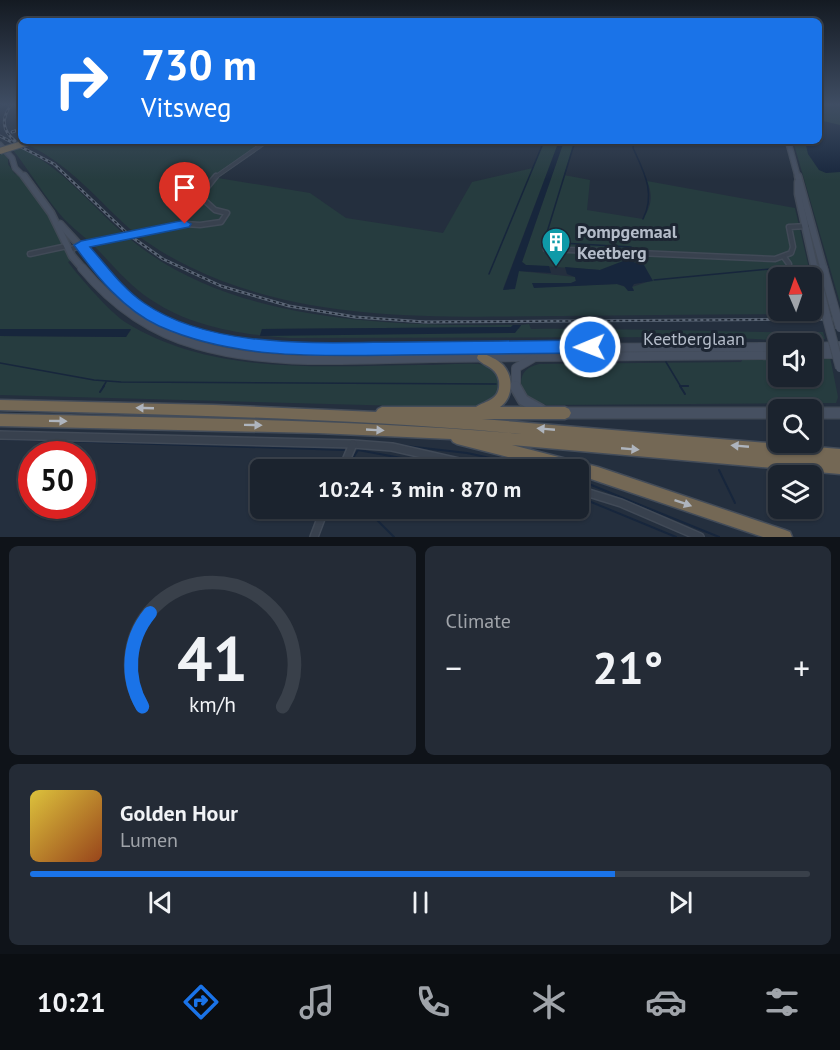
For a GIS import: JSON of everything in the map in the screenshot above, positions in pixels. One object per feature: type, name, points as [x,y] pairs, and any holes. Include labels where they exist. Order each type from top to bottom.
[{"type":"highway","points":[[0,148],[18,143]]},
{"type":"highway","points":[[0,148],[19,144]]},
{"type":"highway","points":[[469,413],[490,408],[501,400],[504,394],[506,383],[501,369],[493,362],[482,358]]},
{"type":"highway","points":[[0,405],[344,416],[544,429],[840,455]]},
{"type":"highway","points":[[344,416],[390,412],[565,413]]},
{"type":"highway","points":[[0,420],[317,427],[446,433],[840,467]]},
{"type":"highway","points":[[446,433],[468,442],[546,459],[587,471],[785,537]]},
{"type":"main road","points":[[789,144],[840,328]]},
{"type":"main road","name":"Keetberglaan","points":[[0,148],[13,160],[12,165],[16,171],[23,174],[55,220],[68,248],[96,285],[133,319],[168,337],[221,352],[293,359],[768,355]]},
{"type":"main road","points":[[798,176],[798,194],[804,225],[840,369]]},
{"type":"main road","name":"Keetberglaan","points":[[55,220],[81,245],[116,287],[138,307],[165,322],[191,332],[261,346],[345,349],[768,346]]},
{"type":"main road","points":[[822,347],[840,346]]},
{"type":"main road","points":[[822,354],[840,354]]},
{"type":"main road","points":[[535,357],[516,368],[513,378],[518,395],[536,408],[565,413],[668,415],[698,412],[768,413]]},
{"type":"main road","points":[[822,413],[840,412]]},
{"type":"street","points":[[30,254],[185,224],[200,225],[221,222],[227,213],[208,206],[203,200],[205,187],[216,176],[263,144]]},
{"type":"street","points":[[546,249],[761,259],[784,257],[791,253],[793,248],[789,227],[804,225],[813,227]]},
{"type":"street","points":[[784,257],[789,267]]},
{"type":"street","points":[[0,435],[353,444],[392,447],[445,459]]},
{"type":"street","points":[[347,459],[353,444]]},
{"type":"street","points":[[589,493],[621,503],[700,537]]},
{"type":"street","points":[[314,537],[321,519]]},
{"type":"green space","points":[[822,130],[840,130],[840,303],[794,144],[822,144]]},
{"type":"green space","points":[[267,144],[218,178],[310,193],[346,218],[443,233],[472,182],[533,168],[543,144],[558,144],[503,289],[519,271],[575,277],[576,281],[533,283],[534,287],[617,284],[634,290],[632,287],[653,280],[626,260],[600,270],[526,265],[522,262],[563,144],[574,144],[564,175],[590,180],[587,210],[643,219],[651,200],[647,181],[795,208],[809,267],[768,267],[768,314],[466,317],[372,313],[325,307],[279,298],[234,285],[169,256],[136,234],[72,174],[28,145]]},
{"type":"green space","points":[[21,148],[55,170],[143,249],[183,274],[226,292],[272,306],[370,321],[513,325],[511,327],[262,329],[260,335],[519,329],[521,325],[529,324],[531,329],[823,332],[825,339],[822,339],[822,333],[768,333],[768,340],[718,337],[289,338],[254,335],[236,332],[184,317],[145,296],[58,212],[13,150]]},
{"type":"green space","points":[[3,153],[8,157],[8,164],[15,174],[20,175],[53,222],[72,260],[68,262],[80,277],[118,317],[159,339],[194,352],[231,360],[268,364],[307,366],[489,365],[501,375],[498,398],[477,408],[0,395],[0,336],[126,337],[131,330],[0,329],[0,154]]},
{"type":"green space","points":[[822,357],[830,357],[838,397],[836,403],[822,403],[822,399],[768,399],[768,403],[546,405],[529,398],[521,384],[522,376],[526,371],[539,364],[741,362],[743,359],[768,358],[768,387],[822,387]]},
{"type":"water","points":[[822,130],[840,130],[840,172],[826,173],[819,170],[808,154],[806,144],[822,144]]},
{"type":"water","points":[[558,144],[563,144],[522,262],[526,265],[549,266],[551,273],[519,271],[515,289],[503,290]]},
{"type":"water","points":[[626,260],[644,265],[653,281],[634,284],[632,287],[634,291],[628,291],[624,286],[617,284],[534,288],[532,283],[571,283],[576,281],[575,277],[567,274],[565,267],[600,270]]},
{"type":"water","points":[[521,325],[515,333],[260,336],[262,329],[511,327]]},
{"type":"water","points":[[0,329],[131,329],[126,337],[0,336]]},
{"type":"waterway","points":[[489,274],[543,144]]},
{"type":"waterway","points":[[574,144],[544,242],[631,247]]},
{"type":"waterway","points":[[634,144],[633,148],[647,183],[648,200],[643,219]]},
{"type":"waterway","points":[[654,280],[768,269]]},
{"type":"waterway","points":[[666,362],[681,387]]},
{"type":"waterway","points":[[0,363],[94,380],[121,382],[496,384]]},
{"type":"waterway","points":[[103,387],[106,382]]},
{"type":"waterway","points":[[100,392],[104,386]]},
{"type":"waterway","points":[[680,386],[685,394]]},
{"type":"waterway","points":[[681,386],[688,386]]},
{"type":"waterway","points":[[0,431],[365,442]]},
{"type":"waterway","points":[[0,439],[344,450]]},
{"type":"waterway","points":[[397,445],[467,453],[495,459]]},
{"type":"waterway","points":[[352,459],[358,450],[407,459]]},
{"type":"waterway","points":[[719,470],[735,503]]},
{"type":"waterway","points":[[589,484],[719,537]]},
{"type":"waterway","points":[[589,501],[676,537]]},
{"type":"waterway","points":[[318,537],[325,519]]},
{"type":"waterway","points":[[376,519],[394,537]]},
{"type":"railway","points":[[6,130],[15,141]]},
{"type":"railway","points":[[12,132],[18,130]]},
{"type":"railway","points":[[0,136],[54,164],[129,235],[163,259],[221,286],[289,306],[355,317],[425,322],[840,319]]},
{"type":"place","name":"Pompgemaal Keetberg","points":[[556,268]]},
{"type":"route","points":[[185,224],[81,245],[116,287],[138,307],[165,322],[219,340],[261,346],[310,349],[590,347]]}]
